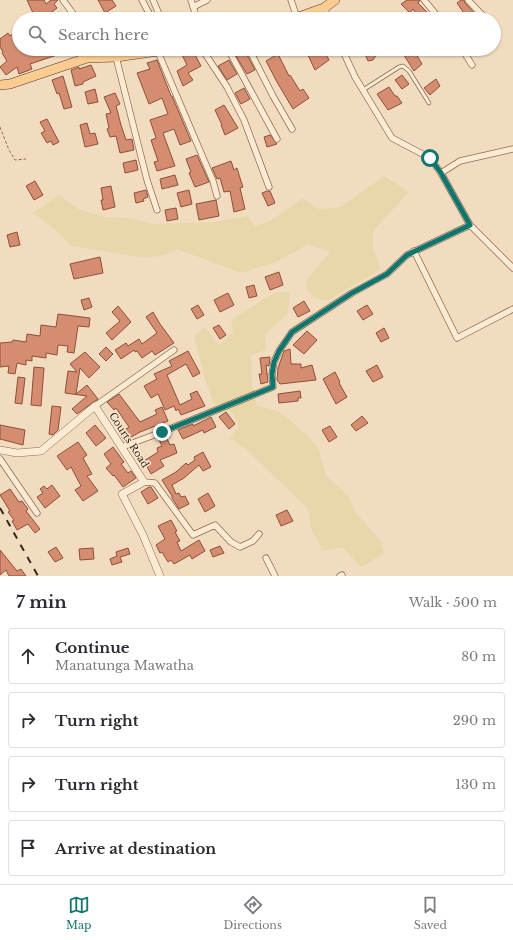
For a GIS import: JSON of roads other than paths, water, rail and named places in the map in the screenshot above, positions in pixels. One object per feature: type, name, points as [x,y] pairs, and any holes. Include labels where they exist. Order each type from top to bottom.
[{"type":"main road","points":[[312,12],[324,8],[335,0]]},
{"type":"main road","points":[[0,85],[10,84],[87,58],[124,56]]},
{"type":"street","points":[[63,0],[72,12]]},
{"type":"street","points":[[142,0],[148,12]]},
{"type":"street","points":[[153,0],[158,12]]},
{"type":"street","points":[[191,0],[195,12]]},
{"type":"street","points":[[193,7],[207,0]]},
{"type":"street","points":[[291,0],[294,12]]},
{"type":"street","points":[[424,0],[434,12]]},
{"type":"street","points":[[468,0],[479,12]]},
{"type":"street","points":[[324,8],[326,12]]},
{"type":"street","points":[[160,56],[213,181],[217,196]]},
{"type":"street","points":[[207,56],[227,87],[244,120],[269,187]]},
{"type":"street","points":[[232,56],[277,139]]},
{"type":"street","points":[[253,56],[273,96],[292,128]]},
{"type":"street","points":[[346,56],[363,90],[392,138],[430,158],[441,173],[470,225],[513,268]]},
{"type":"street","points":[[466,56],[472,65]]},
{"type":"street","points":[[116,57],[147,180],[158,210]]},
{"type":"street","points":[[441,173],[460,161],[513,149]]},
{"type":"street","points":[[122,447],[273,387],[272,374],[274,362],[279,351],[292,332],[352,293],[387,274],[407,255],[470,225]]},
{"type":"street","points":[[414,251],[456,338],[513,309]]},
{"type":"street","points":[[0,450],[17,453],[41,451],[95,406],[174,350]]},
{"type":"street","name":"Courts Road","points":[[95,406],[144,482],[122,494],[143,535],[160,576]]},
{"type":"street","points":[[0,459],[37,513]]},
{"type":"street","points":[[144,482],[155,483],[193,535],[215,525],[231,542],[240,547],[253,541],[259,534]]},
{"type":"street","points":[[266,558],[275,576]]},
{"type":"lane","points":[[363,90],[399,67],[404,66],[409,71],[429,103]]},
{"type":"railway","points":[[0,508],[38,576]]}]
